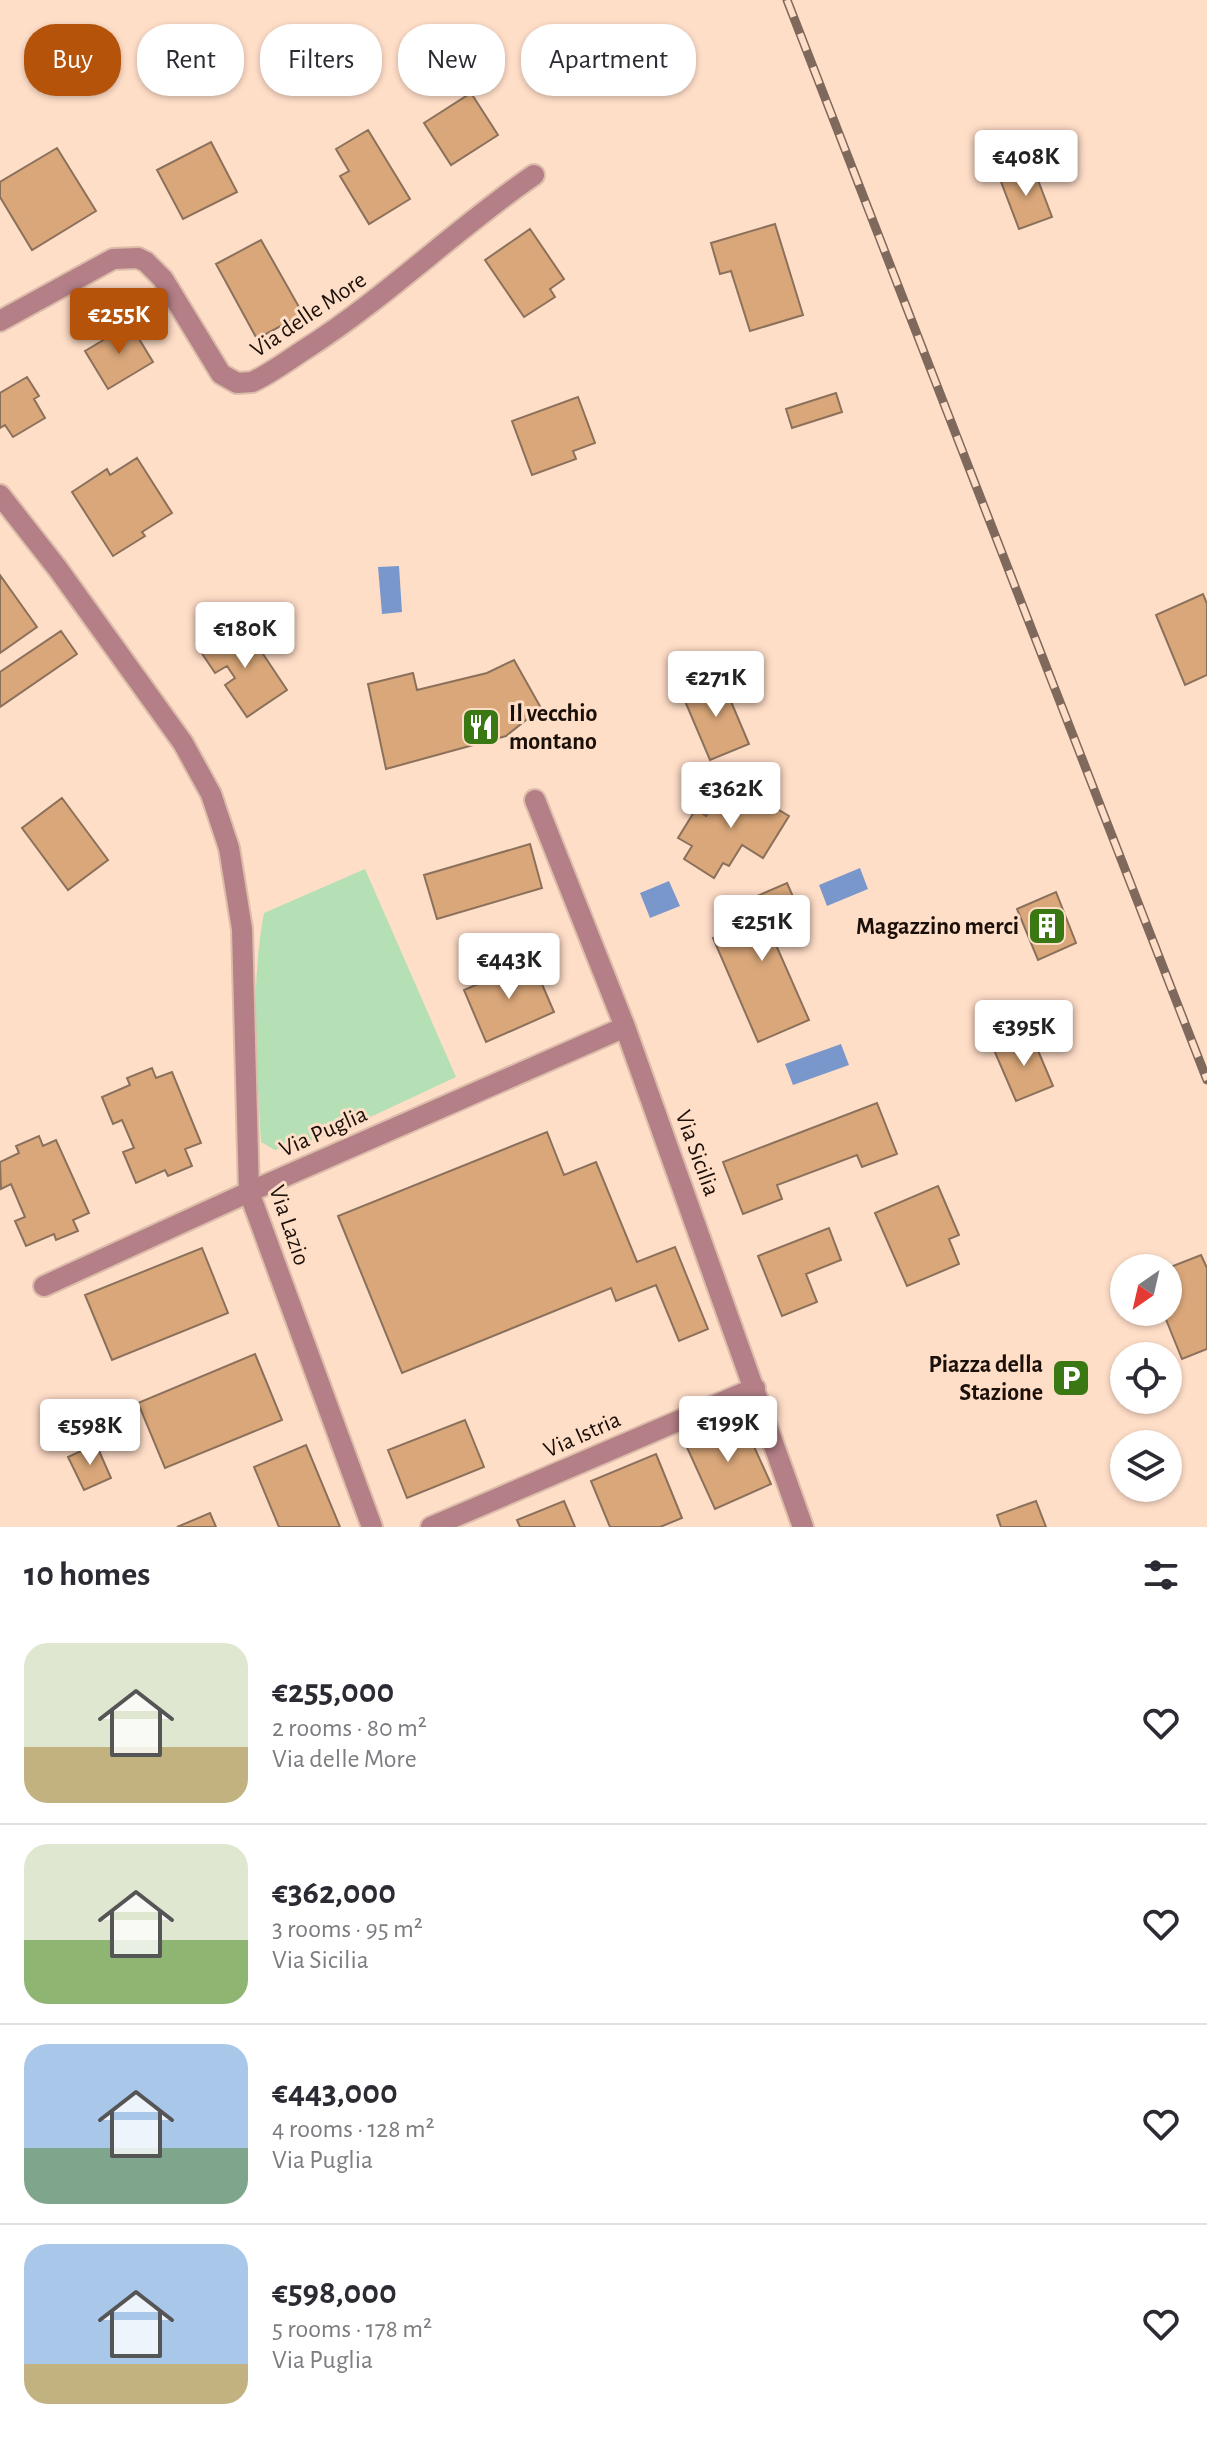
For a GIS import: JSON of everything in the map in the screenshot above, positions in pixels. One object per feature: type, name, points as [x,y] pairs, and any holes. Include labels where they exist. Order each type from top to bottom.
[{"type":"street","name":"Via delle More","points":[[2,315],[113,259],[138,258],[163,279],[221,374],[237,383],[252,382],[351,320],[402,281],[475,217],[534,175]]},
{"type":"street","name":"Via Lazio","points":[[0,495],[58,569],[197,766],[223,827],[235,876],[243,953],[249,1192],[372,1527]]},
{"type":"street","name":"Via Sicilia","points":[[535,800],[625,1027],[803,1527]]},
{"type":"street","name":"Via Puglia","points":[[44,1286],[625,1027]]},
{"type":"street","name":"Via Istria","points":[[431,1527],[755,1388]]},
{"type":"green space","points":[[365,869],[456,1077],[334,1134],[275,1150],[261,1142],[258,1085],[257,969],[264,913]]},
{"type":"water","points":[[399,566],[402,612],[382,614],[378,567]]},
{"type":"water","points":[[860,868],[868,889],[827,906],[819,885]]},
{"type":"water","points":[[669,881],[680,906],[650,918],[640,893]]},
{"type":"water","points":[[841,1044],[849,1065],[793,1085],[785,1064]]},
{"type":"building","points":[[466,96],[473,96],[498,135],[451,165],[424,123]]},
{"type":"building","points":[[368,130],[410,199],[369,224],[340,176],[349,171],[336,149]]},
{"type":"building","points":[[211,142],[237,192],[183,219],[157,170]]},
{"type":"building","points":[[57,148],[96,211],[32,250],[0,197],[0,182]]},
{"type":"building","points":[[1033,167],[1052,217],[1019,229],[1000,179]]},
{"type":"building","points":[[775,224],[803,315],[750,331],[731,271],[720,274],[711,243]]},
{"type":"building","points":[[530,229],[564,279],[550,289],[555,297],[524,317],[485,260]]},
{"type":"building","points":[[261,240],[303,314],[257,339],[216,264]]},
{"type":"building","points":[[130,324],[153,362],[108,389],[85,351]]},
{"type":"building","points":[[27,377],[39,396],[34,399],[45,418],[13,437],[5,425],[0,428],[0,393]]},
{"type":"building","points":[[836,393],[842,412],[792,428],[786,409]]},
{"type":"building","points":[[578,397],[595,443],[573,451],[576,459],[532,475],[512,421]]},
{"type":"building","points":[[137,458],[172,513],[142,532],[145,536],[113,556],[72,492],[107,469],[110,475]]},
{"type":"building","points":[[0,575],[37,627],[0,653]]},
{"type":"building","points":[[1203,594],[1207,604],[1207,675],[1185,685],[1156,615]]},
{"type":"building","points":[[243,624],[287,690],[247,717],[225,685],[235,678],[227,666],[215,673],[201,652]]},
{"type":"building","points":[[61,631],[77,654],[0,707],[0,672]]},
{"type":"building","points":[[514,660],[541,708],[506,736],[386,769],[368,684],[413,673],[417,690],[487,673]]},
{"type":"building","points":[[721,678],[749,744],[710,760],[682,694]]},
{"type":"building","points":[[737,785],[789,816],[763,858],[742,845],[729,866],[723,863],[714,878],[684,859],[692,846],[678,838],[696,809],[706,816],[721,792],[729,797]]},
{"type":"building","points":[[62,798],[108,860],[68,890],[22,828]]},
{"type":"building","points":[[530,844],[542,888],[437,919],[424,875]]},
{"type":"building","points":[[787,883],[801,915],[769,929],[809,1020],[758,1042],[713,938],[733,929],[725,910]]},
{"type":"building","name":"Magazzino merci","points":[[1056,892],[1076,943],[1038,960],[1017,909]]},
{"type":"building","points":[[532,961],[554,1012],[486,1042],[464,990]]},
{"type":"building","points":[[1031,1034],[1053,1086],[1016,1101],[994,1050]]},
{"type":"building","points":[[152,1068],[156,1078],[172,1072],[201,1143],[185,1149],[192,1166],[168,1176],[165,1170],[136,1183],[123,1152],[134,1148],[122,1120],[113,1124],[102,1097],[130,1085],[127,1078]]},
{"type":"building","points":[[877,1103],[897,1154],[862,1167],[857,1155],[777,1185],[782,1199],[743,1214],[723,1162]]},
{"type":"building","points":[[547,1132],[564,1175],[596,1162],[637,1262],[675,1247],[708,1329],[679,1341],[656,1285],[616,1301],[611,1288],[402,1373],[338,1216]]},
{"type":"building","points":[[39,1136],[43,1146],[56,1140],[89,1213],[73,1220],[78,1231],[56,1240],[54,1234],[26,1246],[15,1221],[25,1217],[11,1184],[1,1189],[0,1162],[19,1153],[16,1146]]},
{"type":"building","points":[[938,1186],[959,1235],[949,1239],[959,1264],[907,1286],[875,1213]]},
{"type":"building","points":[[829,1228],[841,1260],[806,1274],[817,1302],[782,1316],[758,1256]]},
{"type":"building","points":[[202,1248],[228,1313],[112,1360],[85,1295]]},
{"type":"building","points":[[1201,1255],[1207,1268],[1207,1349],[1182,1359],[1182,1342],[1175,1342],[1169,1326],[1182,1326],[1182,1262]]},
{"type":"building","points":[[255,1354],[282,1420],[165,1468],[138,1403]]},
{"type":"building","points":[[741,1418],[771,1484],[715,1509],[685,1443]]},
{"type":"building","points":[[465,1420],[484,1467],[407,1498],[388,1450]]},
{"type":"building","points":[[96,1444],[111,1478],[84,1490],[68,1457]]},
{"type":"building","points":[[306,1445],[340,1527],[279,1527],[254,1467]]},
{"type":"building","points":[[656,1454],[682,1518],[660,1527],[610,1527],[591,1481]]},
{"type":"building","points":[[564,1501],[575,1527],[520,1527],[517,1520]]},
{"type":"building","points":[[1036,1501],[1046,1527],[1001,1527],[997,1515]]},
{"type":"building","points":[[210,1513],[216,1527],[177,1527]]},
{"type":"railway","points":[[787,0],[1207,1080]]},
{"type":"place","name":"Il vecchio montano","points":[[481,727]]},
{"type":"place","name":"Magazzino merci","points":[[1047,926]]},
{"type":"place","name":"Piazza della Stazione","points":[[1071,1378]]}]
